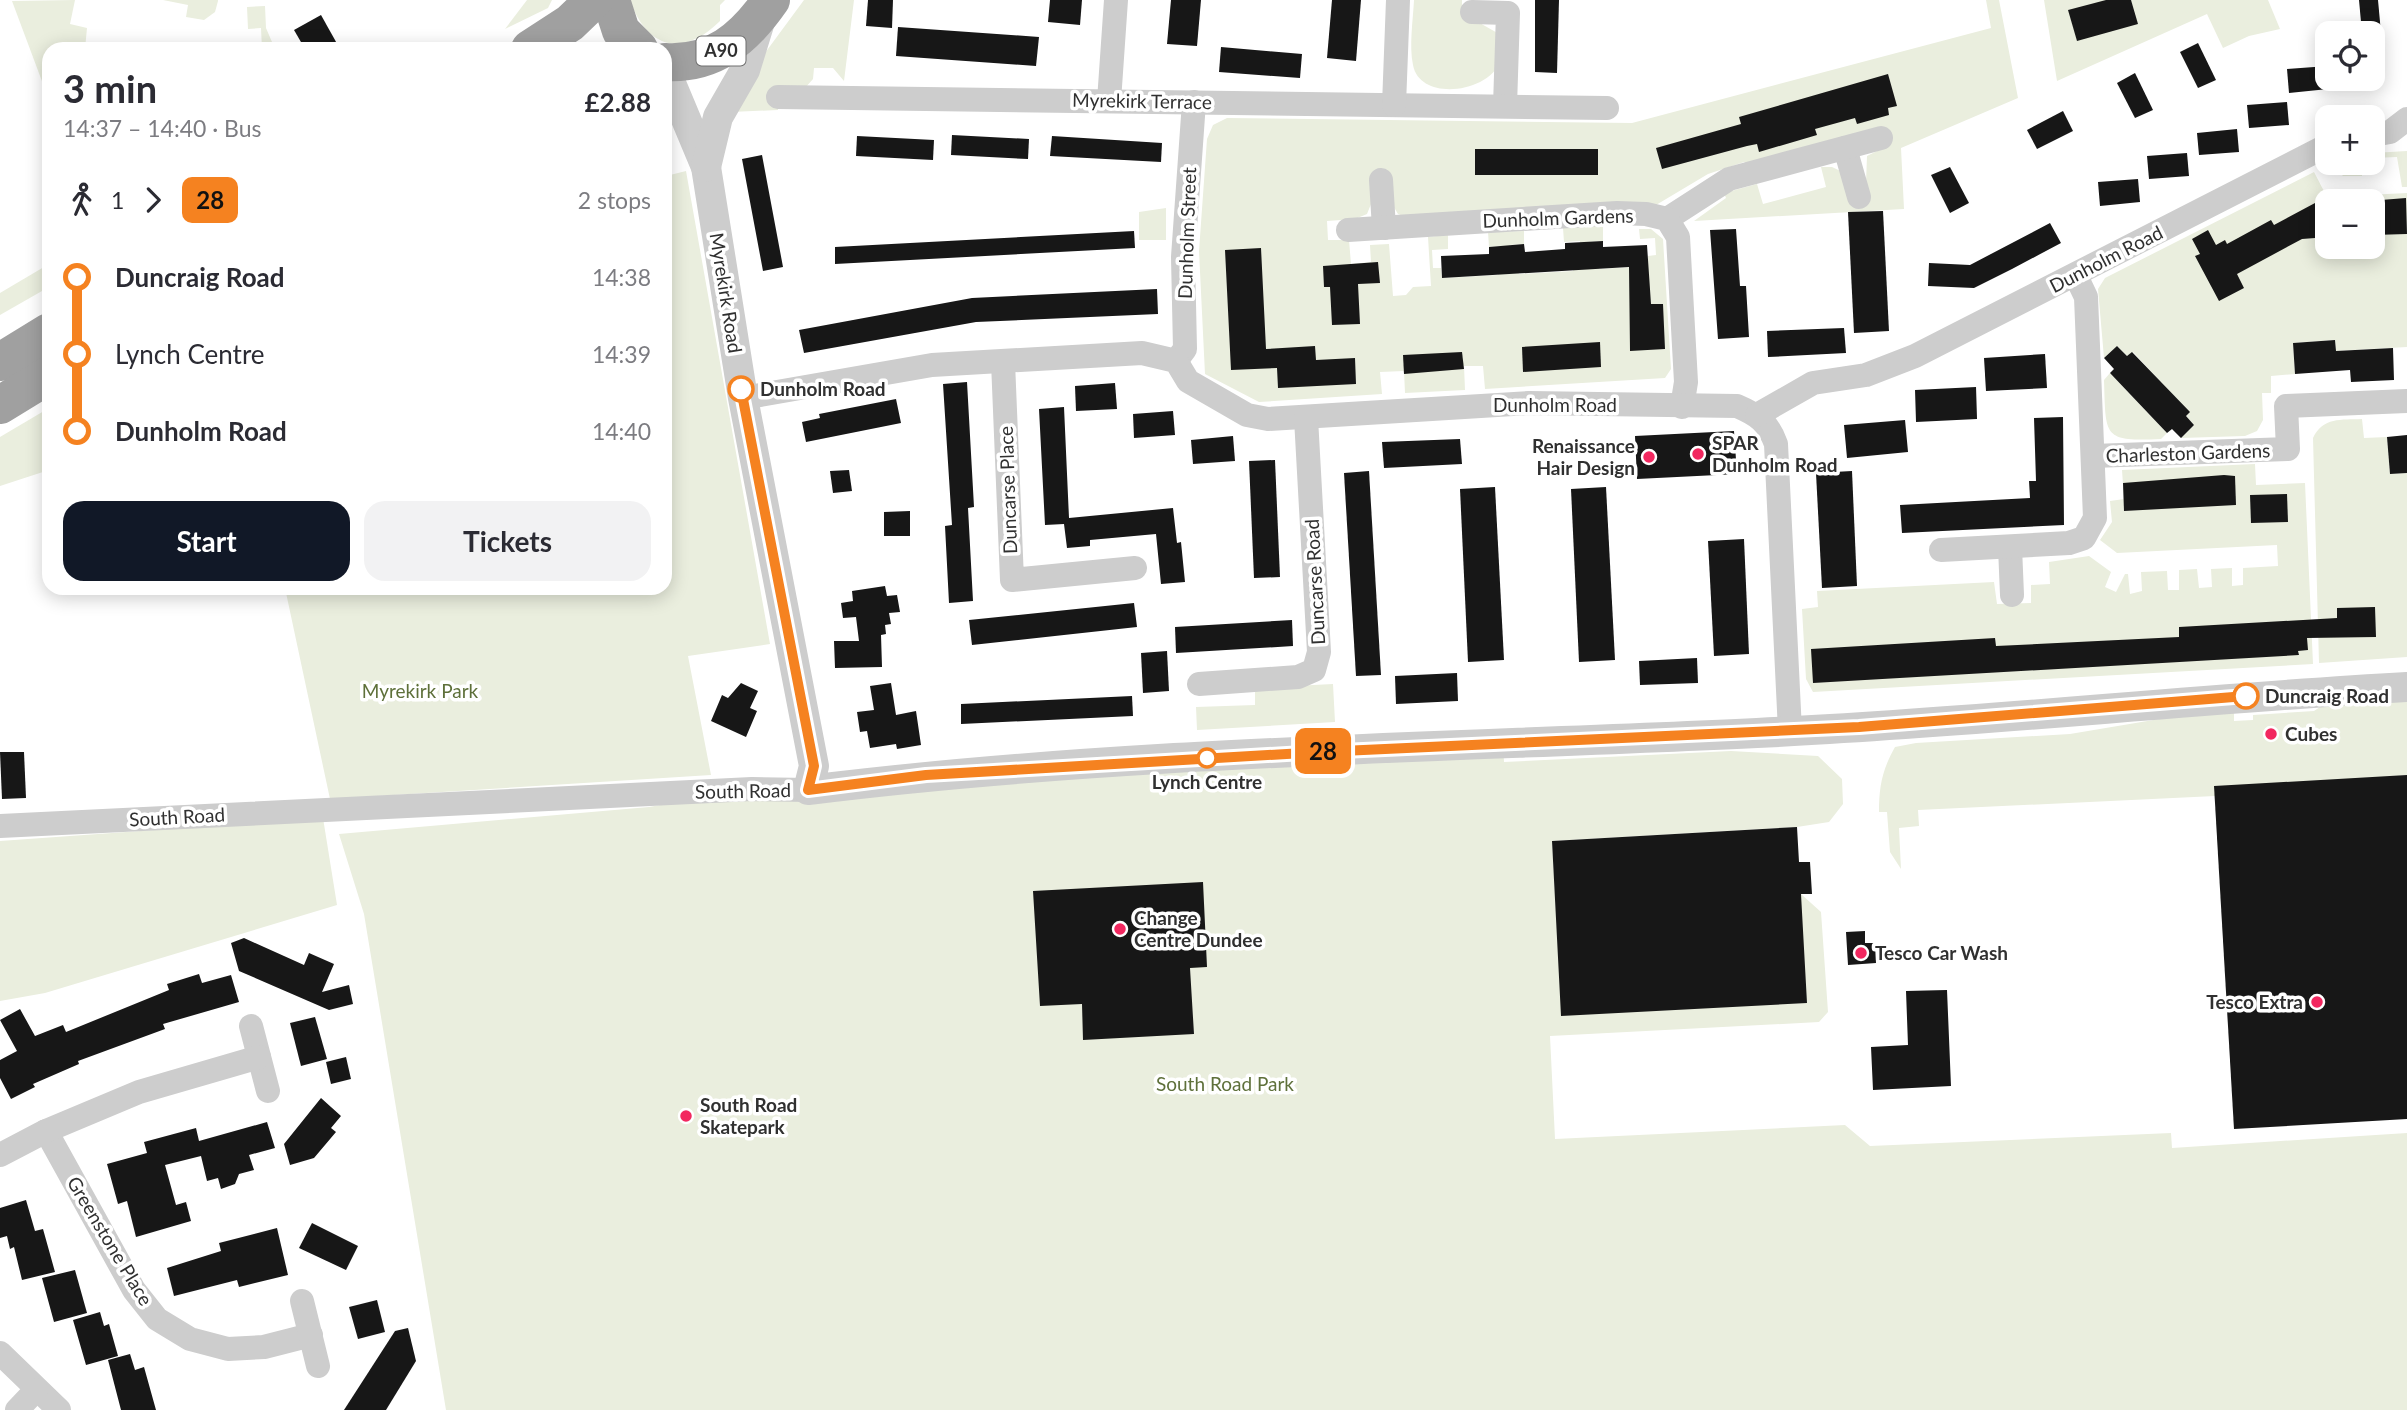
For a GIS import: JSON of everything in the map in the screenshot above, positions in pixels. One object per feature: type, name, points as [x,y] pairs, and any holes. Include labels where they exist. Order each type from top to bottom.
[{"type":"highway","points":[[541,42],[570,23],[594,0]]},
{"type":"highway","points":[[611,0],[621,31],[632,42]]},
{"type":"highway","name":"A90","points":[[672,63],[687,64],[706,60],[724,49],[767,6]]},
{"type":"highway","points":[[0,362],[42,336]]},
{"type":"highway","points":[[0,405],[42,379]]},
{"type":"street","points":[[1109,101],[1116,0]]},
{"type":"street","points":[[1394,105],[1398,0]]},
{"type":"street","name":"Myrekirk Road","points":[[706,167],[718,117],[745,70],[767,6]]},
{"type":"street","points":[[1472,12],[1508,13],[1505,106]]},
{"type":"street","name":"Myrekirk Road","points":[[672,86],[706,167],[743,398],[814,766],[808,790]]},
{"type":"street","name":"Myrekirk Terrace","points":[[778,97],[1607,108]]},
{"type":"street","name":"Dunholm Street","points":[[1176,361],[1185,349],[1183,257],[1194,102]]},
{"type":"street","points":[[2385,133],[2407,119]]},
{"type":"street","points":[[1682,407],[1686,382],[1678,237],[1667,219],[1729,180],[1881,138]]},
{"type":"street","points":[[1846,148],[1859,197]]},
{"type":"street","name":"Dunholm Road","points":[[1176,361],[1188,381],[1247,415],[1268,419],[1529,402],[1737,406],[1757,415],[1813,383],[1866,375],[1915,356],[2315,152]]},
{"type":"street","points":[[1381,180],[1384,228]]},
{"type":"street","name":"Dunholm Gardens","points":[[1348,230],[1617,213],[1646,214],[1667,219]]},
{"type":"street","points":[[1941,550],[2069,543],[2084,538],[2095,518],[2086,297],[2076,276]]},
{"type":"street","points":[[743,398],[932,365],[1142,353],[1176,361]]},
{"type":"street","name":"Duncarse Place","points":[[1003,362],[1012,579],[1135,568]]},
{"type":"street","name":"Charleston Gardens","points":[[2093,456],[2288,449],[2286,406],[2407,401]]},
{"type":"street","points":[[1757,415],[1770,428],[1776,444],[1790,731]]},
{"type":"street","name":"Duncarse Road","points":[[1199,684],[1298,677],[1314,670],[1319,652],[1306,418]]},
{"type":"street","points":[[2010,547],[2012,595]]},
{"type":"street","name":"South Road","points":[[0,826],[752,789],[808,790],[926,775],[1198,759],[1790,731],[2407,687]]},
{"type":"street","points":[[251,1026],[268,1091]]},
{"type":"street","points":[[0,1155],[46,1131],[139,1092],[259,1057]]},
{"type":"street","name":"Greenstone Place","points":[[46,1131],[134,1290],[157,1319],[190,1339],[228,1349],[264,1347],[311,1335]]},
{"type":"street","points":[[302,1301],[318,1366]]},
{"type":"street","points":[[0,1353],[59,1410]]},
{"type":"street","points":[[18,1410],[36,1390]]},
{"type":"green space","points":[[75,0],[70,24],[87,28],[86,42],[42,42],[42,81],[12,1]]},
{"type":"green space","points":[[163,0],[218,1],[215,12],[204,20],[186,17],[188,5]]},
{"type":"green space","points":[[527,0],[552,0],[548,8],[505,29]]},
{"type":"green space","points":[[630,0],[725,0],[720,5],[720,21],[706,33],[680,44],[656,38],[637,16]]},
{"type":"green space","points":[[804,0],[854,0],[844,81],[833,68],[814,68],[813,79],[805,88],[779,89],[778,110],[731,112],[742,84]]},
{"type":"green space","points":[[1414,0],[1462,0],[1462,13],[1501,35],[1501,59],[1493,73],[1482,81],[1455,89],[1428,85],[1418,77],[1411,50]]},
{"type":"green space","points":[[1986,0],[1999,0],[2018,98],[1901,148],[1904,209],[1694,221],[1726,198],[1724,193],[1757,184],[1763,204],[1826,187],[1821,167],[1832,167],[1866,183],[1867,156],[1883,148],[1750,166],[1744,162],[1708,174],[1656,205],[1409,218],[1398,214],[1392,204],[1371,204],[1367,214],[1355,219],[1327,221],[1328,240],[1349,240],[1351,264],[1371,262],[1370,245],[1389,244],[1393,296],[1406,295],[1413,287],[1431,286],[1428,237],[1448,235],[1448,249],[1432,250],[1433,268],[1441,268],[1442,278],[1498,275],[1503,246],[1489,247],[1488,232],[1524,231],[1524,244],[1510,245],[1519,274],[1573,271],[1573,261],[1581,260],[1580,241],[1564,242],[1563,228],[1603,225],[1603,241],[1587,242],[1598,259],[1599,269],[1648,266],[1648,256],[1656,255],[1655,238],[1640,239],[1639,229],[1651,229],[1663,239],[1671,369],[1665,378],[1485,389],[1483,366],[1464,366],[1465,390],[1405,393],[1404,371],[1380,372],[1382,394],[1259,402],[1205,374],[1199,251],[1207,139],[1213,125],[1227,118],[1632,123],[1991,28]]},
{"type":"green space","points":[[2044,0],[2268,0],[2280,29],[2249,36],[2223,48],[2207,14],[2057,81]]},
{"type":"green space","points":[[265,6],[266,28],[272,42],[262,42],[261,28],[248,29],[247,7]]},
{"type":"green space","points":[[2407,151],[2407,187],[2402,187],[2397,157],[2385,158],[2385,152]]},
{"type":"green space","name":"Myrekirk Park","points":[[686,171],[770,644],[688,656],[711,775],[330,799],[286,595],[672,595],[672,174]]},
{"type":"green space","points":[[2314,172],[2323,189],[2315,189],[2315,259],[2385,259],[2385,194],[2407,193],[2407,347],[2336,351],[2335,340],[2293,343],[2295,374],[2271,376],[2271,393],[2262,393],[2263,420],[2257,431],[2245,436],[2181,438],[2194,425],[2186,416],[2189,412],[2133,352],[2127,356],[2117,346],[2104,358],[2098,289],[2105,278]]},
{"type":"green space","points":[[1166,208],[1166,240],[1139,240],[1139,212]]},
{"type":"green space","points":[[42,268],[42,291],[0,315],[0,293]]},
{"type":"green space","points":[[2110,373],[2167,433],[2161,439],[2127,439],[2111,432],[2105,413],[2104,380]]},
{"type":"green space","points":[[42,412],[42,472],[0,486],[0,437]]},
{"type":"green space","points":[[2362,419],[2364,438],[2387,437],[2390,474],[2407,473],[2407,657],[2319,663],[2313,438],[2327,423]]},
{"type":"green space","points":[[2255,464],[2256,485],[2305,483],[2313,664],[1813,692],[1806,679],[1802,609],[1818,607],[1817,591],[1994,582],[1997,604],[2031,603],[2031,585],[2050,584],[2049,562],[2089,556],[2111,572],[2105,587],[2116,592],[2125,574],[2128,574],[2130,594],[2142,591],[2141,572],[2167,571],[2168,590],[2179,590],[2179,570],[2197,569],[2199,588],[2212,587],[2211,569],[2232,568],[2232,586],[2243,585],[2243,568],[2278,566],[2277,545],[2117,553],[2100,540],[2112,522],[2110,501],[2124,499],[2122,470]]},
{"type":"green space","points":[[1333,684],[1335,722],[1197,730],[1196,707],[1255,705],[1255,688]]},
{"type":"green space","points":[[2407,700],[2407,775],[2215,796],[1918,810],[1919,826],[1899,828],[1901,869],[1890,852],[1887,812],[1879,812],[1882,779],[1895,747],[1916,743],[2070,734],[2234,708],[2234,721],[2253,720],[2253,715],[2314,711],[2326,703]]},
{"type":"green space","name":"South Road Park","points":[[1503,743],[1504,762],[1731,751],[1818,756],[1842,779],[1843,804],[1829,822],[1797,827],[1552,841],[1562,1016],[1801,894],[1821,912],[1828,1012],[1819,1022],[1550,1036],[1555,1139],[1845,1125],[1870,1146],[2171,1133],[2172,1148],[2407,1133],[2407,1410],[446,1410],[364,914],[339,834],[649,807],[752,789]]},
{"type":"green space","points":[[323,818],[337,905],[45,993],[0,1001],[0,841]]},
{"type":"building","points":[[868,0],[893,0],[892,28],[866,26]]},
{"type":"building","points":[[1050,0],[1082,0],[1080,25],[1048,22]]},
{"type":"building","points":[[1171,0],[1201,0],[1197,46],[1167,44]]},
{"type":"building","points":[[1332,0],[1361,0],[1356,61],[1327,58]]},
{"type":"building","points":[[1535,0],[1559,0],[1557,73],[1535,72]]},
{"type":"building","points":[[2106,0],[2131,0],[2138,24],[2077,41],[2068,10]]},
{"type":"building","points":[[2359,0],[2378,0],[2380,21],[2361,21]]},
{"type":"building","points":[[321,15],[336,42],[301,42],[294,30]]},
{"type":"building","points":[[898,27],[1039,37],[1036,66],[896,56]]},
{"type":"building","points":[[2198,43],[2216,80],[2198,88],[2180,52]]},
{"type":"building","points":[[1221,47],[1302,54],[1300,78],[1219,72]]},
{"type":"building","points":[[2315,67],[2315,90],[2289,93],[2287,69]]},
{"type":"building","points":[[2135,73],[2153,110],[2135,118],[2117,83]]},
{"type":"building","points":[[1888,74],[1897,106],[1888,108],[1889,115],[1857,124],[1855,118],[1815,129],[1817,135],[1759,152],[1757,144],[1662,169],[1656,148],[1741,124],[1739,117]]},
{"type":"building","points":[[2287,102],[2289,125],[2249,128],[2247,105]]},
{"type":"building","points":[[2063,111],[2073,131],[2037,149],[2027,130]]},
{"type":"building","points":[[2237,129],[2239,152],[2199,155],[2197,133]]},
{"type":"building","points":[[952,135],[1029,139],[1028,159],[951,155]]},
{"type":"building","points":[[857,136],[934,140],[933,160],[856,156]]},
{"type":"building","points":[[1052,136],[1162,143],[1161,162],[1050,156]]},
{"type":"building","points":[[1475,149],[1598,149],[1598,175],[1475,175]]},
{"type":"building","points":[[2187,153],[2189,176],[2149,179],[2147,156]]},
{"type":"building","points":[[762,155],[783,267],[763,271],[742,159]]},
{"type":"building","points":[[1950,167],[1969,203],[1950,213],[1931,175]]},
{"type":"building","points":[[2138,179],[2140,202],[2100,206],[2098,182]]},
{"type":"building","points":[[2406,198],[2407,234],[2385,235],[2385,200]]},
{"type":"building","points":[[2315,203],[2315,238],[2302,239],[2237,274],[2244,288],[2219,301],[2195,256],[2200,254],[2192,239],[2208,230],[2216,245],[2225,240],[2227,244],[2271,220],[2274,225]]},
{"type":"building","points":[[1883,211],[1889,331],[1854,333],[1848,212]]},
{"type":"building","points":[[2050,223],[2061,243],[2012,269],[1974,288],[1928,286],[1929,263],[1970,265]]},
{"type":"building","points":[[1736,229],[1740,286],[1746,286],[1749,337],[1718,339],[1710,230]]},
{"type":"building","points":[[1134,231],[1135,248],[835,264],[835,247]]},
{"type":"building","points":[[1603,241],[1603,247],[1647,245],[1651,304],[1663,304],[1665,349],[1630,351],[1629,267],[1442,278],[1441,256],[1489,254],[1489,247],[1524,244],[1525,252],[1565,249],[1565,243]]},
{"type":"building","points":[[1261,248],[1266,349],[1315,346],[1316,360],[1355,358],[1356,384],[1278,388],[1277,368],[1231,370],[1225,250]]},
{"type":"building","points":[[1378,262],[1380,283],[1358,284],[1360,324],[1332,325],[1330,287],[1324,287],[1323,266]]},
{"type":"building","points":[[1157,289],[1158,314],[976,322],[804,353],[799,330],[972,298]]},
{"type":"building","points":[[1844,328],[1846,353],[1768,357],[1767,331]]},
{"type":"building","points":[[2335,340],[2336,351],[2393,348],[2394,380],[2351,382],[2350,370],[2295,374],[2293,343]]},
{"type":"building","points":[[1600,342],[1601,367],[1523,372],[1522,347]]},
{"type":"building","points":[[2117,346],[2127,356],[2132,352],[2190,412],[2186,416],[2194,425],[2181,438],[2172,429],[2167,433],[2110,373],[2114,369],[2104,358]]},
{"type":"building","points":[[1462,352],[1464,369],[1404,374],[1403,355]]},
{"type":"building","points":[[2045,354],[2047,388],[1986,391],[1984,358]]},
{"type":"building","points":[[967,382],[974,507],[968,508],[973,601],[949,603],[945,526],[952,525],[943,384]]},
{"type":"building","points":[[1115,383],[1117,409],[1076,411],[1075,386]]},
{"type":"building","points":[[1976,387],[1977,419],[1916,422],[1915,390]]},
{"type":"building","points":[[896,399],[901,423],[806,442],[802,422],[820,418],[819,414]]},
{"type":"building","points":[[1064,407],[1069,518],[1173,508],[1177,543],[1181,542],[1185,582],[1161,584],[1156,534],[1090,540],[1090,546],[1067,548],[1064,524],[1045,525],[1039,409]]},
{"type":"building","points":[[1173,411],[1175,435],[1134,438],[1133,414]]},
{"type":"building","points":[[2063,417],[2064,525],[1902,533],[1900,505],[2030,498],[2029,481],[2036,481],[2034,418]]},
{"type":"building","points":[[1905,420],[1908,452],[1847,458],[1844,425]]},
{"type":"building","name":"SPAR Dunholm Road","points":[[1734,431],[1737,474],[1637,479],[1635,436]]},
{"type":"building","points":[[2407,435],[2407,473],[2390,474],[2387,437]]},
{"type":"building","points":[[1233,436],[1235,461],[1193,464],[1191,440]]},
{"type":"building","points":[[1460,439],[1462,464],[1384,468],[1382,442]]},
{"type":"building","points":[[1275,460],[1280,577],[1254,578],[1249,461]]},
{"type":"building","points":[[849,470],[852,491],[833,493],[830,471]]},
{"type":"building","points":[[1369,471],[1381,675],[1356,676],[1344,473]]},
{"type":"building","points":[[1852,471],[1857,586],[1822,588],[1816,473]]},
{"type":"building","points":[[2235,476],[2236,505],[2124,511],[2123,483]]},
{"type":"building","points":[[1495,487],[1504,660],[1468,662],[1460,489]]},
{"type":"building","points":[[1606,487],[1615,660],[1579,662],[1571,489]]},
{"type":"building","points":[[2287,494],[2288,522],[2251,523],[2250,495]]},
{"type":"building","points":[[910,511],[910,536],[884,536],[884,512]]},
{"type":"building","points":[[1744,539],[1749,654],[1714,656],[1708,541]]},
{"type":"building","points":[[885,586],[887,596],[897,595],[900,612],[889,613],[891,624],[885,625],[886,634],[881,635],[882,667],[835,668],[834,641],[859,641],[856,617],[843,618],[841,603],[853,601],[852,591]]},
{"type":"building","points":[[1134,603],[1137,627],[972,645],[969,620]]},
{"type":"building","points":[[2375,607],[2376,637],[2307,638],[2308,650],[2298,651],[2299,655],[1813,683],[1811,649],[1995,638],[1996,646],[2179,637],[2179,627],[2337,618],[2337,608]]},
{"type":"building","points":[[1292,620],[1293,646],[1176,653],[1175,627]]},
{"type":"building","points":[[1167,651],[1169,691],[1143,693],[1141,653]]},
{"type":"building","points":[[1697,658],[1698,683],[1640,685],[1639,661]]},
{"type":"building","points":[[1457,673],[1458,701],[1396,704],[1395,676]]},
{"type":"building","points":[[741,683],[758,691],[750,708],[757,711],[746,737],[711,721],[722,695],[728,698]]},
{"type":"building","points":[[891,683],[896,715],[916,711],[921,745],[897,749],[896,744],[870,748],[867,731],[860,732],[857,712],[874,710],[870,686]]},
{"type":"building","points":[[1132,696],[1133,716],[961,724],[961,704]]},
{"type":"building","points":[[0,752],[24,752],[26,798],[2,799]]},
{"type":"building","name":"Tesco Extra","points":[[2407,775],[2407,1119],[2234,1129],[2214,786]]},
{"type":"building","points":[[1797,827],[1799,862],[1810,862],[1812,894],[1801,894],[1807,1003],[1561,1016],[1552,841]]},
{"type":"building","name":"Change Centre Dundee","points":[[1203,882],[1207,967],[1190,968],[1194,1034],[1083,1040],[1082,1004],[1040,1006],[1033,891]]},
{"type":"building","name":"Tesco Car Wash","points":[[1865,931],[1865,943],[1875,943],[1876,963],[1848,965],[1846,932]]},
{"type":"building","points":[[244,938],[304,965],[309,953],[334,964],[322,992],[349,985],[353,1004],[329,1010],[239,971],[231,943]]},
{"type":"building","points":[[199,974],[202,983],[231,975],[239,1002],[163,1024],[165,1029],[78,1061],[79,1064],[33,1084],[35,1087],[11,1099],[0,1078],[0,1060],[17,1051],[0,1020],[20,1009],[35,1036],[63,1025],[66,1032],[169,990],[167,984]]},
{"type":"building","points":[[1947,990],[1951,1086],[1873,1090],[1871,1047],[1908,1045],[1906,991]]},
{"type":"building","points":[[315,1017],[327,1059],[301,1066],[290,1023]]},
{"type":"building","points":[[346,1057],[351,1079],[331,1084],[326,1062]]},
{"type":"building","points":[[321,1098],[341,1116],[331,1128],[336,1132],[314,1158],[290,1165],[284,1144]]},
{"type":"building","points":[[267,1122],[275,1148],[249,1155],[254,1170],[239,1174],[235,1184],[221,1189],[218,1178],[207,1181],[201,1156],[165,1165],[176,1205],[186,1202],[191,1221],[136,1237],[127,1201],[118,1204],[107,1164],[147,1153],[144,1142],[196,1128],[199,1141]]},
{"type":"building","points":[[26,1200],[35,1231],[43,1229],[55,1272],[22,1280],[14,1247],[10,1249],[7,1236],[0,1238],[0,1208]]},
{"type":"building","points":[[312,1223],[358,1246],[346,1270],[299,1248]]},
{"type":"building","points":[[277,1228],[288,1275],[239,1287],[237,1280],[174,1296],[167,1268],[221,1251],[219,1243]]},
{"type":"building","points":[[75,1270],[87,1313],[54,1322],[42,1278]]},
{"type":"building","points":[[377,1300],[385,1332],[358,1339],[349,1307]]},
{"type":"building","points":[[100,1312],[104,1326],[109,1324],[118,1356],[86,1365],[73,1320]]},
{"type":"building","points":[[408,1328],[416,1361],[386,1410],[344,1410],[395,1331]]},
{"type":"building","points":[[130,1354],[135,1370],[144,1367],[156,1410],[121,1410],[108,1360]]},
{"type":"bus line","name":"28","points":[[741,389],[814,766],[808,790],[926,775],[1320,752],[1859,727],[2246,696]]},
{"type":"place","name":"Dunholm Road","points":[[741,389]]},
{"type":"place","name":"SPAR Dunholm Road","points":[[1698,454]]},
{"type":"place","name":"Renaissance Hair Design","points":[[1649,457]]},
{"type":"place","name":"Duncraig Road","points":[[2246,696]]},
{"type":"place","name":"Cubes","points":[[2271,734]]},
{"type":"place","name":"Lynch Centre","points":[[1207,758]]},
{"type":"place","name":"Change Centre Dundee","points":[[1120,929]]},
{"type":"place","name":"Tesco Car Wash","points":[[1861,953]]},
{"type":"place","name":"Tesco Extra","points":[[2317,1002]]},
{"type":"place","name":"South Road Skatepark","points":[[686,1116]]}]
